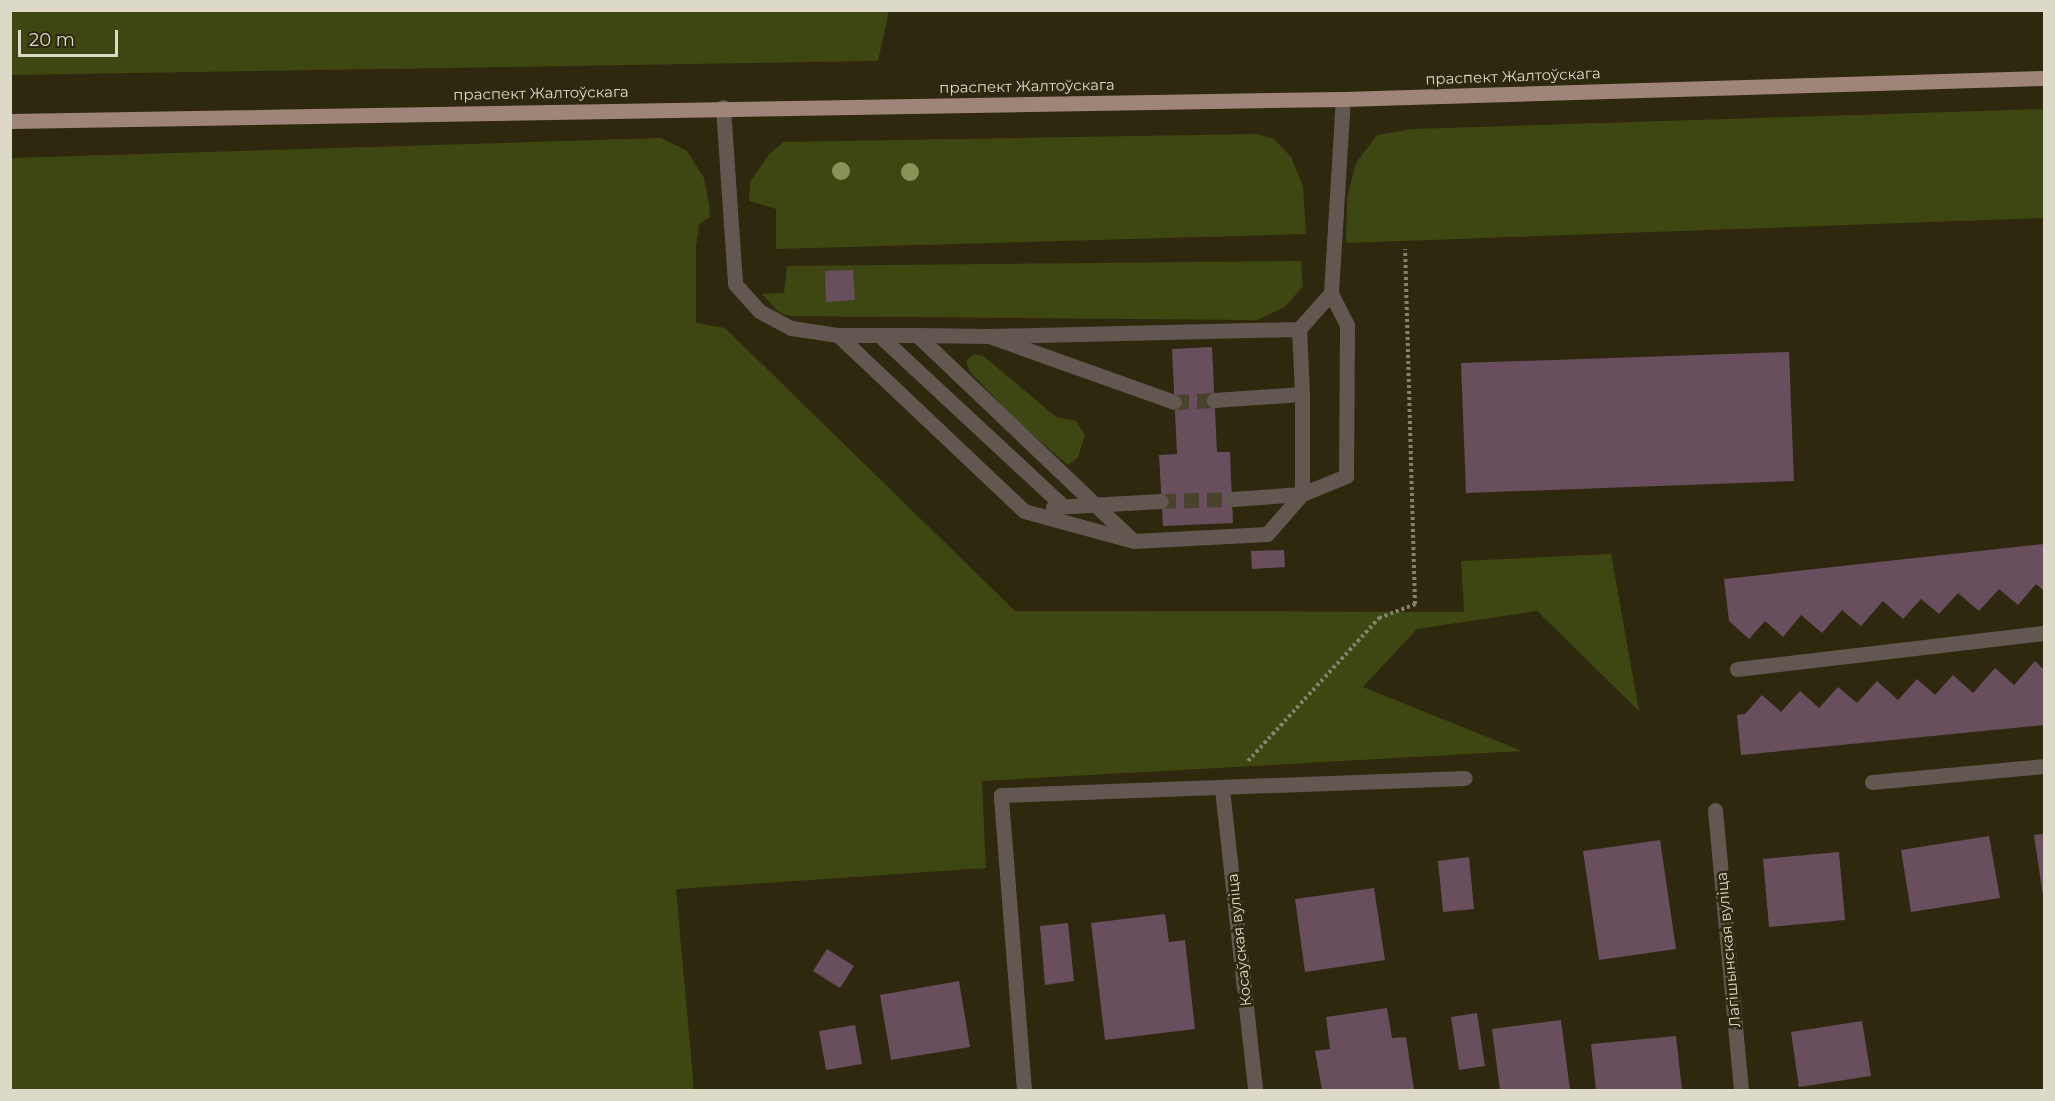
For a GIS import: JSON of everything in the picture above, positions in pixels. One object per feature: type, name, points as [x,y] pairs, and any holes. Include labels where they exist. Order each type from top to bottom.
[{"type":"main road","name":"праспект Жалтоўскага","points":[[10,121],[723,107],[1343,99],[2044,78]]},
{"type":"street","points":[[1232,499],[1302,494],[1346,476],[1347,325],[1331,293],[1343,99]]},
{"type":"street","points":[[723,107],[735,284],[759,311],[791,328],[838,335],[989,336],[1299,329]]},
{"type":"street","points":[[838,335],[1024,511],[1133,541],[1267,534],[1302,494],[1302,394],[1299,329],[1331,293]]},
{"type":"street","points":[[879,335],[1062,505]]},
{"type":"street","points":[[917,335],[1133,541]]},
{"type":"street","points":[[989,336],[1174,402]]},
{"type":"street","points":[[1214,400],[1302,394]]},
{"type":"street","points":[[1024,511],[1092,501],[1161,501]]},
{"type":"street","points":[[1737,669],[2044,633]]},
{"type":"street","points":[[1872,782],[2044,766]]},
{"type":"street","points":[[1024,1090],[1001,795],[1222,789],[1465,778]]},
{"type":"street","name":"Косаўская вуліца","points":[[1222,789],[1255,1090]]},
{"type":"street","name":"Лагішынская вуліца","points":[[1715,810],[1741,1090]]},
{"type":"path","points":[[1222,789],[1379,618],[1415,603],[1405,249]]},
{"type":"green space","points":[[10,11],[889,11],[878,61],[11,75]]},
{"type":"green space","points":[[2044,109],[2044,218],[1346,243],[1347,198],[1356,163],[1377,135],[1412,129]]},
{"type":"green space","points":[[1257,134],[1274,139],[1291,157],[1303,186],[1306,234],[776,249],[776,209],[749,201],[750,182],[770,153],[784,142]]},
{"type":"green space","points":[[661,138],[687,151],[704,178],[709,204],[710,217],[699,224],[696,247],[696,323],[725,328],[1015,611],[1464,612],[1461,561],[1611,554],[1639,711],[1537,611],[1417,629],[1363,687],[1522,751],[982,781],[986,868],[676,889],[694,1090],[11,1090],[11,158]]},
{"type":"green space","points":[[1301,261],[1303,286],[1285,307],[1257,320],[791,316],[780,313],[762,294],[784,293],[787,266]]},
{"type":"green space","points":[[974,354],[985,357],[1056,417],[1076,421],[1085,435],[1078,457],[1068,465],[1018,422],[970,372],[966,361]]},
{"type":"building","points":[[853,270],[855,300],[826,302],[825,271]]},
{"type":"building","points":[[1212,347],[1217,452],[1230,452],[1233,523],[1163,526],[1159,455],[1177,454],[1172,349]]},
{"type":"building","points":[[1789,352],[1794,481],[1466,493],[1461,363]]},
{"type":"building","points":[[2044,544],[2044,591],[2036,584],[2018,605],[1999,589],[1979,611],[1958,593],[1939,614],[1921,599],[1903,619],[1883,601],[1861,626],[1842,610],[1822,633],[1801,615],[1783,637],[1765,621],[1749,639],[1729,621],[1724,579]]},
{"type":"building","points":[[1284,550],[1285,567],[1252,569],[1251,551]]},
{"type":"building","points":[[2035,661],[2044,670],[2044,725],[1741,755],[1737,715],[1745,714],[1762,695],[1781,712],[1800,691],[1819,708],[1838,687],[1857,703],[1877,681],[1898,700],[1917,679],[1935,695],[1953,675],[1973,693],[1995,668],[2014,685]]},
{"type":"building","points":[[2044,834],[2044,896],[2043,896],[2034,835]]},
{"type":"building","points":[[1989,836],[2000,898],[1911,912],[1901,850]]},
{"type":"building","points":[[1660,840],[1676,949],[1599,960],[1583,851]]},
{"type":"building","points":[[1839,852],[1845,920],[1769,927],[1763,859]]},
{"type":"building","points":[[1469,857],[1474,909],[1443,912],[1438,861]]},
{"type":"building","points":[[1374,888],[1385,960],[1305,972],[1295,899]]},
{"type":"building","points":[[1165,914],[1169,942],[1185,940],[1195,1029],[1105,1040],[1091,923]]},
{"type":"building","points":[[1068,923],[1074,981],[1045,985],[1040,926]]},
{"type":"building","points":[[827,949],[854,966],[840,988],[813,971]]},
{"type":"building","points":[[959,981],[970,1047],[891,1060],[880,995]]},
{"type":"building","points":[[1387,1008],[1392,1038],[1406,1037],[1414,1090],[1322,1090],[1315,1051],[1330,1049],[1326,1017]]},
{"type":"building","points":[[1477,1013],[1485,1066],[1459,1070],[1451,1017]]},
{"type":"building","points":[[1561,1020],[1570,1090],[1500,1090],[1492,1029]]},
{"type":"building","points":[[1862,1021],[1871,1076],[1799,1087],[1791,1032]]},
{"type":"building","points":[[855,1025],[862,1064],[826,1070],[819,1031]]},
{"type":"building","points":[[1676,1036],[1682,1090],[1596,1090],[1591,1044]]},
{"type":"tunnel","points":[[1174,402],[1214,400]]},
{"type":"tunnel","points":[[1161,501],[1232,499]]}]
